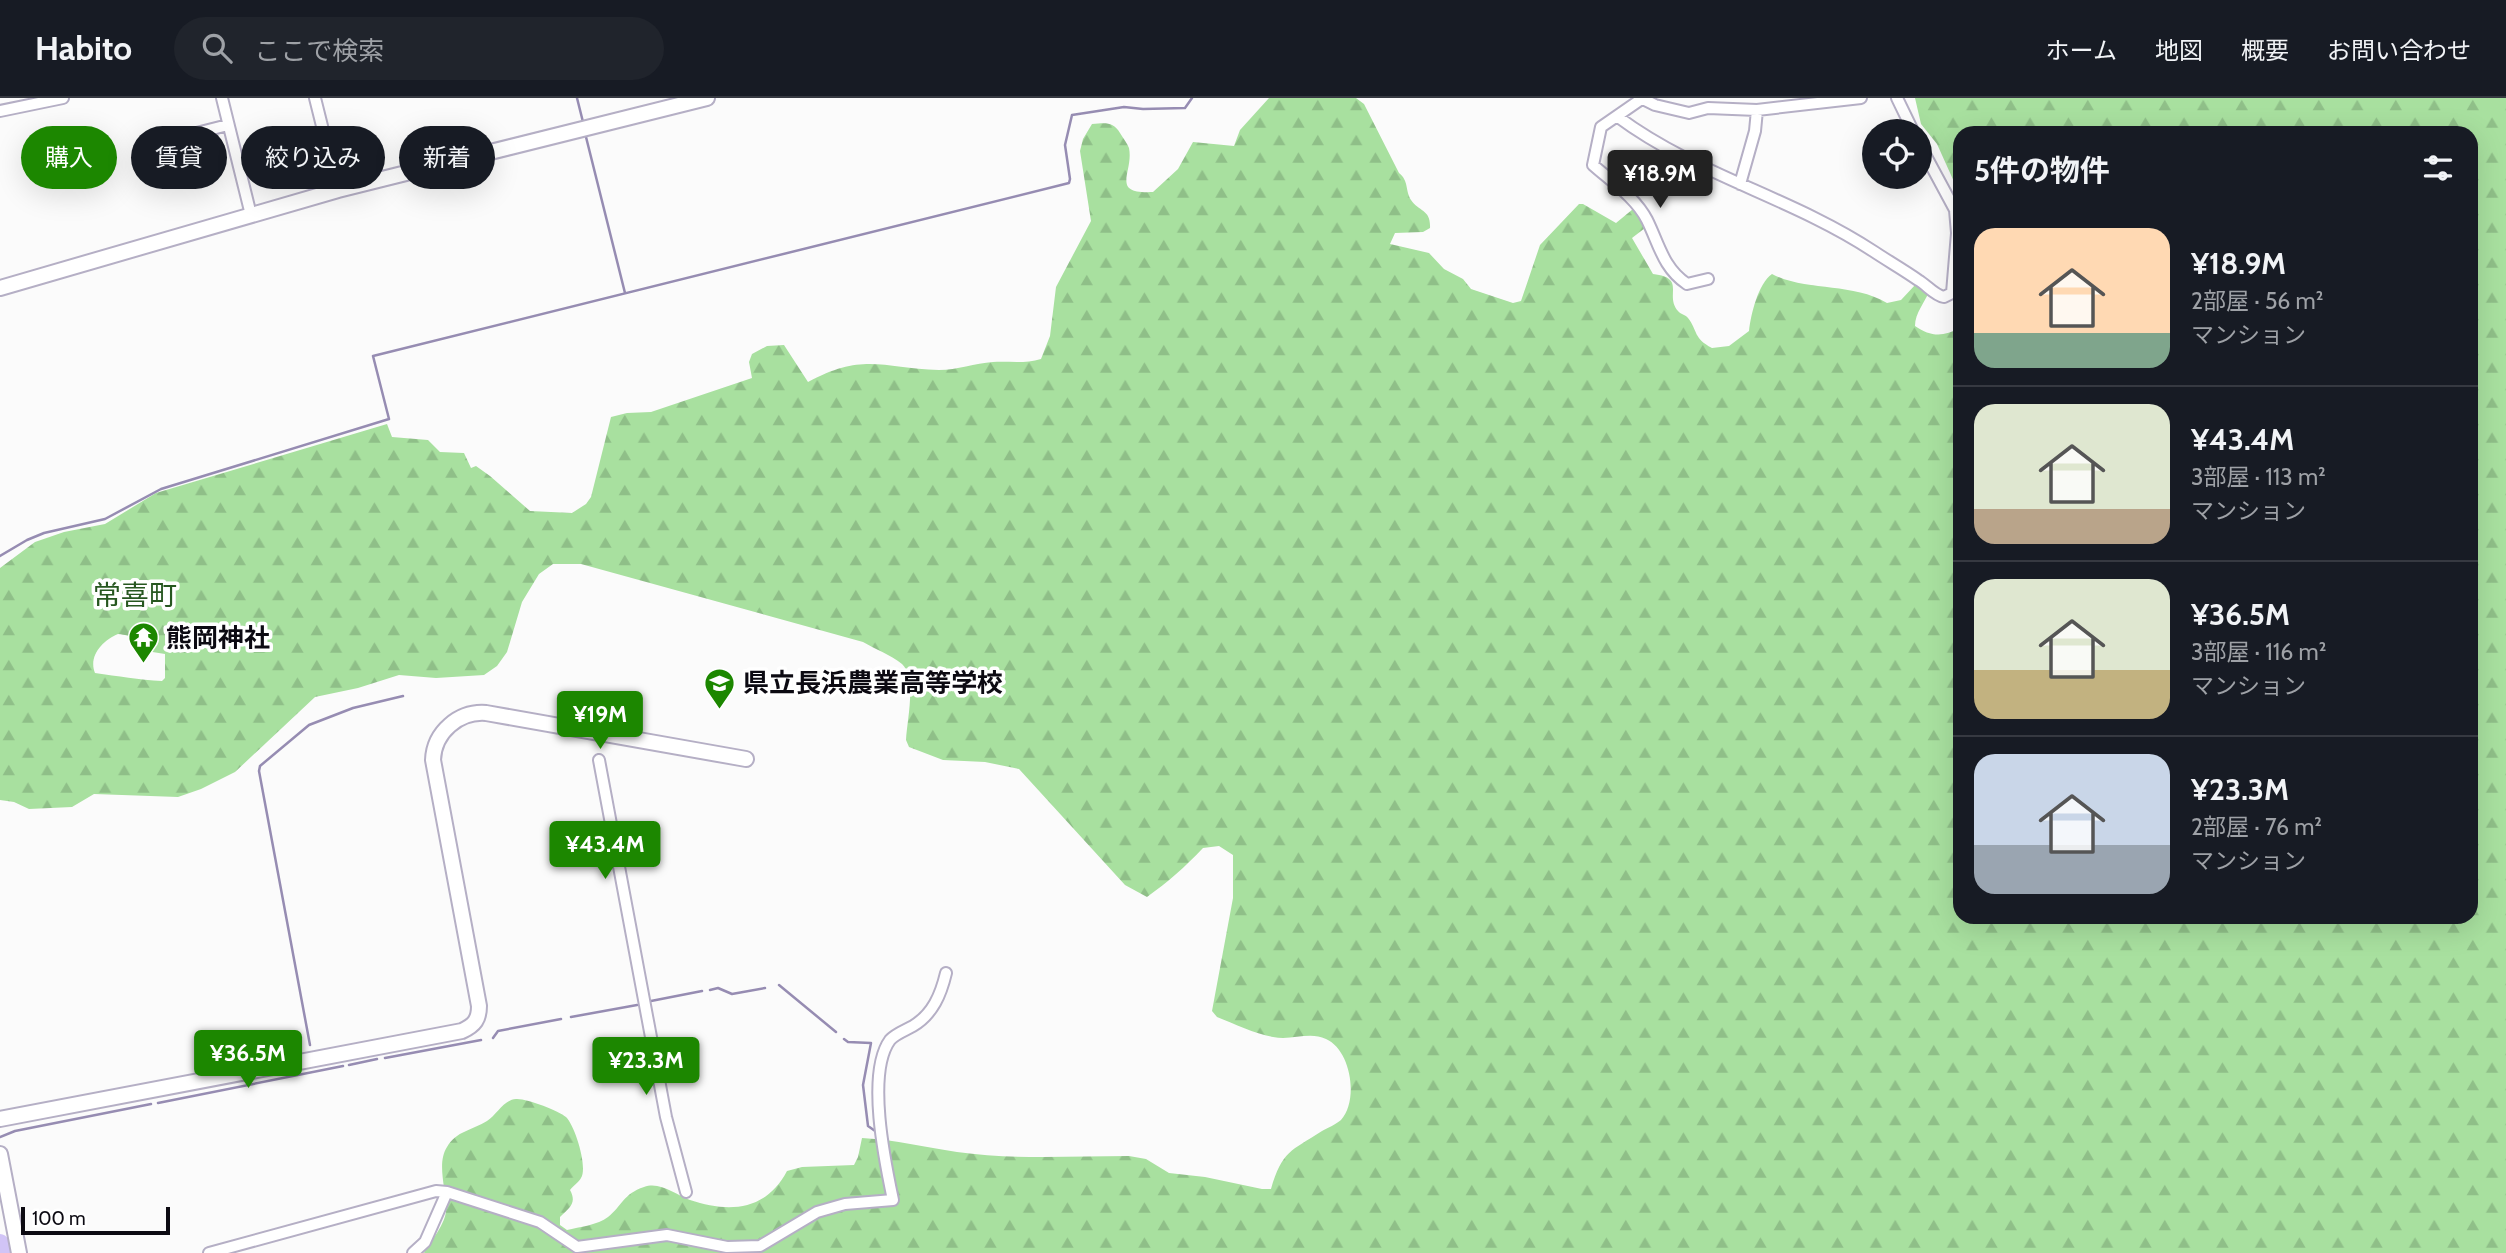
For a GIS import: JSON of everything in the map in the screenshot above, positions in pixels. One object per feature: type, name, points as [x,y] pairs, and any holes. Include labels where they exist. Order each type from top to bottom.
[{"type":"street","points":[[0,111],[63,98]]},
{"type":"street","points":[[222,98],[251,215]]},
{"type":"street","points":[[315,98],[338,190]]},
{"type":"street","points":[[0,288],[338,190],[707,98]]},
{"type":"street","points":[[1709,279],[1687,284],[1677,278],[1661,256],[1646,218],[1621,190],[1593,165],[1601,127],[1643,98],[1655,105],[1689,113],[1707,108],[1757,110],[1861,98]]},
{"type":"street","points":[[1897,98],[1907,119]]},
{"type":"street","points":[[1740,184],[1755,131],[1757,110]]},
{"type":"street","points":[[1618,117],[1635,130],[1686,159],[1843,231],[1921,281],[1939,296],[1944,298],[1952,293],[1953,281]]},
{"type":"street","points":[[224,126],[228,125]]},
{"type":"street","points":[[1932,167],[1953,206]]},
{"type":"street","points":[[0,1119],[462,1031],[477,1021],[480,1006],[433,760],[439,737],[450,725],[464,716],[486,713],[746,759]]},
{"type":"street","points":[[599,760],[666,1117],[686,1192]]},
{"type":"street","points":[[209,1253],[436,1191],[447,1192],[540,1222],[577,1247],[667,1235],[727,1247],[760,1246],[817,1212],[845,1204],[893,1200],[877,1086],[884,1053],[891,1038],[921,1021],[940,998],[946,973]]},
{"type":"street","points":[[0,1154],[19,1253]]},
{"type":"street","points":[[413,1253],[425,1242],[447,1192]]},
{"type":"green space","points":[[1269,98],[1356,98],[1364,104],[1404,179],[1411,200],[1429,217],[1430,228],[1423,232],[1395,233],[1390,244],[1429,253],[1444,269],[1463,279],[1471,289],[1513,303],[1521,301],[1540,245],[1579,204],[1616,223],[1633,209],[1645,228],[1632,238],[1653,274],[1663,276],[1672,283],[1674,305],[1688,318],[1702,341],[1712,348],[1729,346],[1749,331],[1759,292],[1772,274],[1799,283],[1859,292],[1887,303],[1901,300],[1916,284],[1930,290],[1918,312],[1915,326],[1937,334],[1953,331],[1953,924],[2478,924],[2478,126],[1953,126],[1953,179],[1932,138],[1932,119],[1920,119],[1915,98],[2506,98],[2506,1253],[424,1253],[445,1215],[442,1161],[447,1147],[455,1137],[487,1121],[507,1102],[516,1099],[562,1114],[570,1122],[577,1137],[583,1173],[570,1190],[573,1198],[571,1205],[560,1217],[560,1225],[567,1230],[604,1220],[631,1193],[650,1186],[662,1187],[690,1200],[719,1207],[745,1205],[768,1194],[787,1171],[802,1167],[854,1165],[862,1138],[1000,1156],[1129,1156],[1146,1159],[1169,1173],[1271,1189],[1279,1167],[1289,1153],[1341,1120],[1350,1100],[1350,1076],[1341,1053],[1326,1039],[1313,1036],[1266,1036],[1217,1017],[1212,1011],[1233,898],[1233,855],[1219,846],[1203,848],[1147,897],[1125,885],[1019,769],[985,762],[943,760],[909,747],[906,740],[909,679],[907,670],[893,658],[863,642],[581,564],[553,564],[539,574],[522,602],[507,652],[497,666],[484,675],[436,678],[399,675],[358,688],[315,697],[235,772],[178,797],[94,794],[72,807],[29,809],[14,802],[0,800],[0,568],[35,542],[64,532],[105,524],[156,493],[387,424],[392,437],[428,440],[440,452],[464,453],[471,468],[476,466],[490,476],[530,511],[572,513],[586,504],[591,497],[611,417],[651,412],[752,378],[749,362],[752,354],[767,346],[784,345],[808,382],[844,367],[859,364],[939,370],[1041,359],[1050,336],[1056,287],[1091,221],[1080,151],[1083,139],[1092,124],[1108,124],[1117,129],[1129,148],[1127,186],[1140,192],[1153,192],[1178,169],[1193,142],[1234,146],[1240,130]],"holes":[[[118,634],[135,640],[140,650],[165,654],[165,678],[162,681],[95,673],[95,655],[102,644]]]},
{"type":"waterway","points":[[577,98],[583,122]]},
{"type":"waterway","points":[[0,556],[44,533],[105,519],[161,489],[389,419],[373,356],[1069,183],[1065,145],[1072,115],[1124,107],[1185,108],[1192,98]]},
{"type":"waterway","points":[[586,137],[625,293]]},
{"type":"waterway","points":[[310,1045],[260,766],[309,725],[353,708],[403,696]]},
{"type":"waterway","points":[[779,985],[836,1032]]},
{"type":"waterway","points":[[710,990],[718,988],[732,994],[765,988]]},
{"type":"waterway","points":[[651,1001],[702,991]]},
{"type":"waterway","points":[[571,1017],[637,1005]]},
{"type":"waterway","points":[[493,1038],[498,1031],[561,1019]]},
{"type":"waterway","points":[[844,1039],[848,1042],[871,1043],[863,1085],[868,1126],[878,1133]]},
{"type":"waterway","points":[[385,1058],[481,1040]]},
{"type":"waterway","points":[[349,1065],[377,1059]]},
{"type":"waterway","points":[[158,1103],[343,1066]]},
{"type":"waterway","points":[[0,1137],[15,1131],[151,1104]]},
{"type":"waterway","points":[[0,1243],[2,1253]]},
{"type":"place","name":"熊岡神社","points":[[143,665]]},
{"type":"place","name":"県立長浜農業高等学校","points":[[720,710]]},
{"type":"district","name":"常喜町","points":[[135,595]]}]
